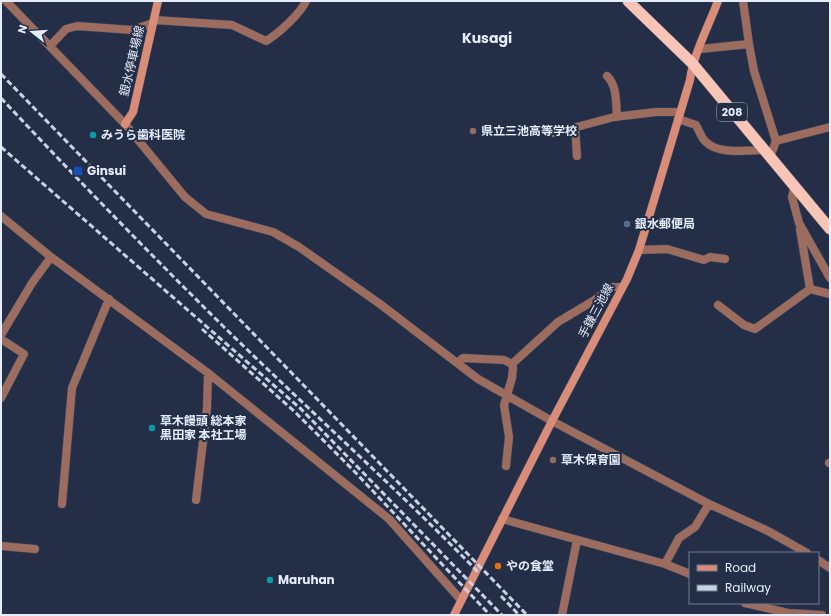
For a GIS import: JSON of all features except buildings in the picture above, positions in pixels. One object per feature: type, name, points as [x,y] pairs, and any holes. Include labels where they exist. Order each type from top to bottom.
[{"type":"highway","name":"208","points":[[628,1],[692,63],[767,154],[795,185],[830,229]]},
{"type":"main road","name":"銀水停車場線","points":[[124,124],[133,112],[158,1]]},
{"type":"main road","name":"手鎌三池線","points":[[454,615],[502,518],[622,288],[639,250],[690,80],[692,63],[700,49],[718,1]]},
{"type":"street","points":[[6,1],[124,124],[185,196],[206,214],[273,232],[299,247],[380,304],[478,379],[552,421],[709,504],[768,531],[805,552]]},
{"type":"street","points":[[50,46],[66,29],[77,26],[132,30],[140,29],[153,21],[232,25],[266,41],[274,37],[303,8],[306,1]]},
{"type":"street","points":[[743,1],[754,71],[776,141]]},
{"type":"street","points":[[700,49],[749,44]]},
{"type":"street","points":[[607,76],[612,80],[617,116]]},
{"type":"street","points":[[554,133],[617,116],[656,112],[679,115],[696,125],[704,141],[712,146],[722,149],[767,154],[776,141],[830,127]]},
{"type":"street","points":[[575,127],[577,156]]},
{"type":"street","points":[[795,185],[792,197],[799,223],[810,289]]},
{"type":"street","points":[[1,216],[109,300],[208,373],[389,519],[461,600]]},
{"type":"street","points":[[799,223],[830,278]]},
{"type":"street","points":[[639,250],[666,249],[704,260],[710,257],[725,259]]},
{"type":"street","points":[[1,335],[32,283],[51,256]]},
{"type":"street","points":[[512,364],[558,322],[593,301],[612,287],[622,288]]},
{"type":"street","points":[[718,305],[744,325],[754,329],[810,289],[830,294]]},
{"type":"street","points":[[62,504],[72,388],[109,300]]},
{"type":"street","points":[[1,339],[24,354],[1,398]]},
{"type":"street","points":[[457,363],[463,358],[504,360],[512,364]]},
{"type":"street","points":[[506,466],[509,437],[504,405],[512,378],[512,364]]},
{"type":"street","points":[[196,500],[207,408],[208,373]]},
{"type":"street","points":[[664,564],[679,538],[695,527],[709,504]]},
{"type":"street","points":[[502,518],[664,564],[689,574]]},
{"type":"street","points":[[562,615],[576,540]]},
{"type":"street","points":[[1,546],[36,549]]},
{"type":"street","points":[[819,561],[830,568]]},
{"type":"street","points":[[749,604],[788,614],[822,615]]},
{"type":"railway","points":[[1,74],[527,615]]},
{"type":"railway","points":[[1,98],[142,245],[199,302],[479,573]]},
{"type":"railway","points":[[1,147],[301,409],[502,615]]},
{"type":"railway","points":[[202,329],[295,412],[354,471],[490,615]]},
{"type":"railway","points":[[501,596],[519,615]]},
{"type":"place","name":"県立三池高等学校","points":[[473,131]]},
{"type":"place","name":"みうら歯科医院","points":[[93,135]]},
{"type":"place","name":"Ginsui","points":[[78,171]]},
{"type":"place","name":"銀水郵便局","points":[[627,224]]},
{"type":"place","name":"草木饅頭 総本家 黒田家 本社工場","points":[[152,428]]},
{"type":"place","name":"草木保育園","points":[[553,460]]},
{"type":"place","name":"やの食堂","points":[[498,566]]},
{"type":"place","name":"Maruhan","points":[[270,580]]},
{"type":"district","name":"Kusagi","points":[[487,38]]}]
